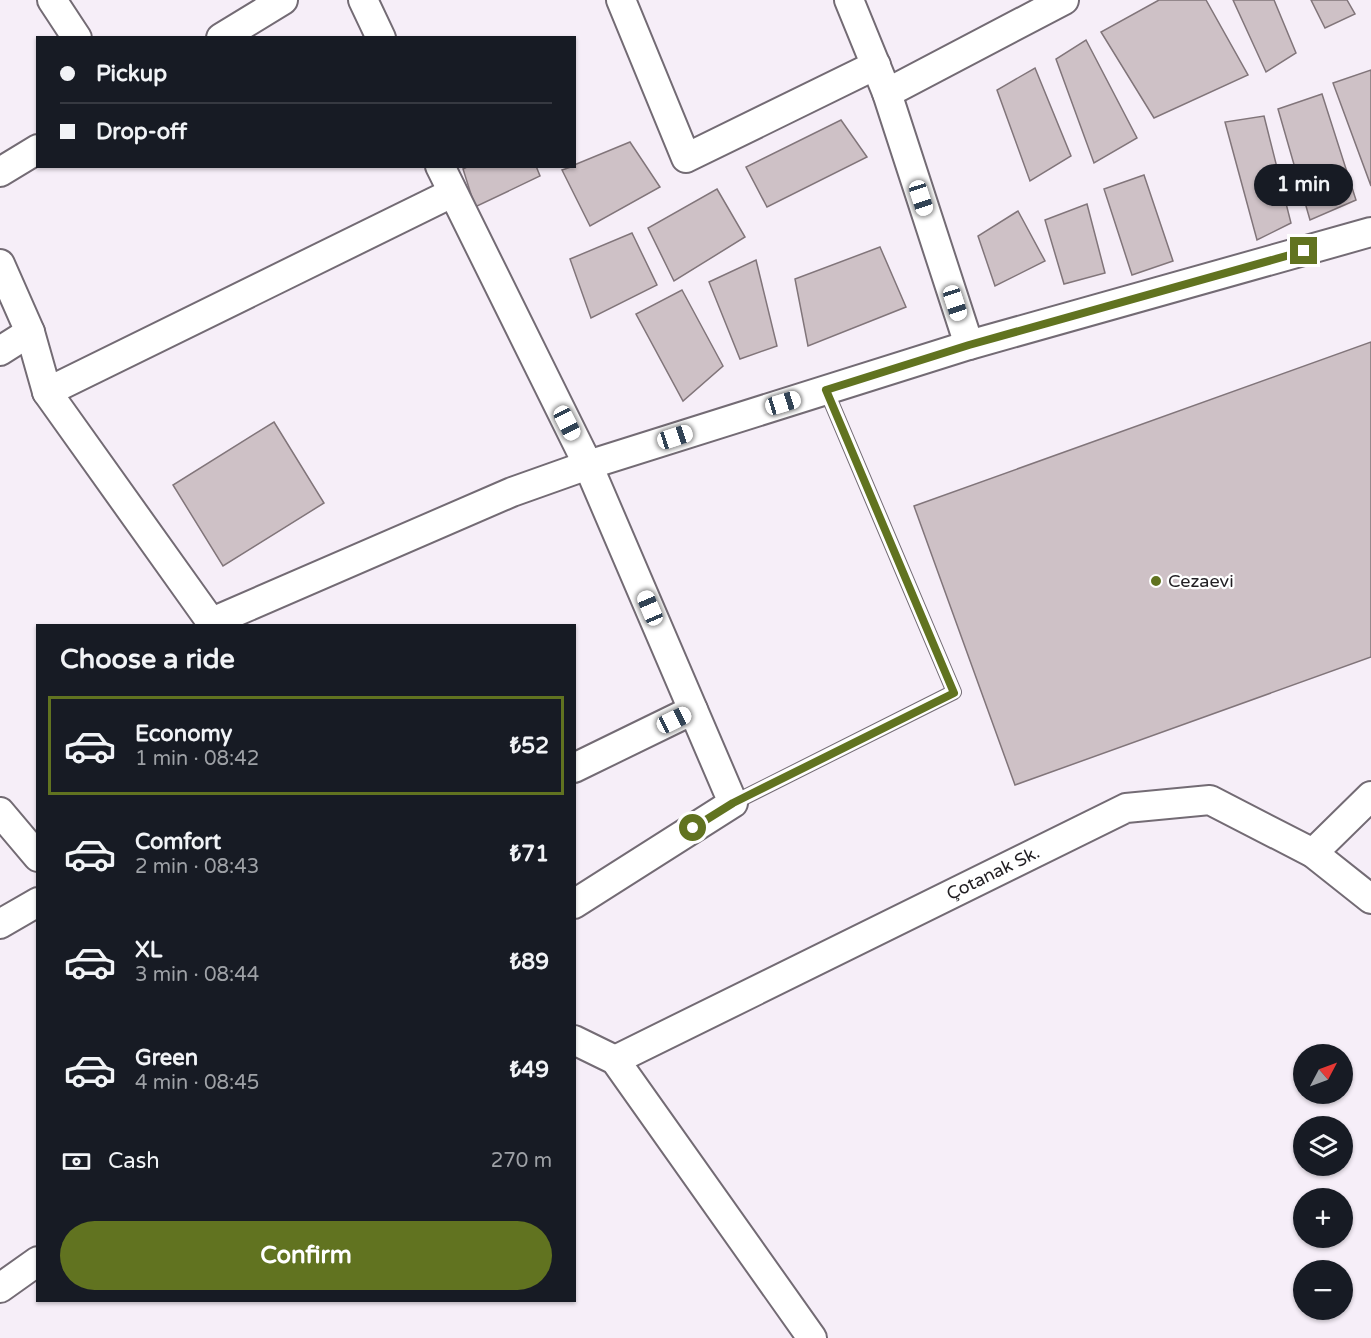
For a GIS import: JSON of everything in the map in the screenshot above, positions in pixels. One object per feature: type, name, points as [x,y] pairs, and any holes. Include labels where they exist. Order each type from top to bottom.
[{"type":"street","points":[[52,0],[76,36]]},
{"type":"street","points":[[224,36],[283,0]]},
{"type":"street","points":[[363,0],[380,36]]},
{"type":"street","points":[[621,0],[686,158],[876,65]]},
{"type":"street","points":[[849,0],[887,93],[969,345]]},
{"type":"street","points":[[887,93],[1046,4]]},
{"type":"street","points":[[0,172],[36,150]]},
{"type":"street","points":[[441,168],[588,465],[733,803],[576,903]]},
{"type":"street","points":[[47,392],[452,193]]},
{"type":"street","points":[[0,264],[30,332],[47,392],[213,624],[512,492],[588,465],[969,345],[1371,232]]},
{"type":"street","points":[[0,351],[30,332]]},
{"type":"street","points":[[576,767],[693,710]]},
{"type":"street","points":[[1313,853],[1371,796]]},
{"type":"street","name":"Çotanak Sk.","points":[[615,1060],[1126,808],[1210,800],[1313,853],[1371,899]]},
{"type":"street","points":[[0,812],[36,855]]},
{"type":"street","points":[[0,924],[36,903]]},
{"type":"street","points":[[576,1042],[615,1060],[812,1338]]},
{"type":"street","points":[[0,1288],[36,1262]]},
{"type":"lane","points":[[733,803],[954,693],[826,390]]},
{"type":"building","points":[[1159,0],[1206,0],[1248,75],[1154,118],[1101,32]]},
{"type":"building","points":[[1233,0],[1274,0],[1296,53],[1266,72]]},
{"type":"building","points":[[1311,0],[1347,0],[1355,14],[1325,28]]},
{"type":"building","points":[[1086,40],[1137,138],[1094,163],[1056,59]]},
{"type":"building","points":[[1035,68],[1071,156],[1030,181],[997,90]]},
{"type":"building","points":[[1371,70],[1371,186],[1333,83]]},
{"type":"building","points":[[1322,94],[1356,200],[1310,220],[1278,109]]},
{"type":"building","points":[[1264,116],[1291,223],[1257,240],[1225,122]]},
{"type":"building","points":[[841,120],[867,157],[767,207],[746,167]]},
{"type":"building","points":[[630,142],[660,187],[590,226],[562,170],[576,168],[576,164]]},
{"type":"building","points":[[537,168],[540,176],[475,207],[463,169]]},
{"type":"building","points":[[1144,175],[1173,261],[1132,275],[1104,189]]},
{"type":"building","points":[[717,189],[745,237],[674,281],[648,228]]},
{"type":"building","points":[[1087,204],[1105,273],[1064,284],[1045,220]]},
{"type":"building","points":[[1018,211],[1045,261],[995,286],[978,236]]},
{"type":"building","points":[[632,233],[657,285],[591,318],[570,259]]},
{"type":"building","points":[[880,247],[906,307],[808,346],[795,279]]},
{"type":"building","points":[[756,260],[777,346],[740,359],[709,282]]},
{"type":"building","points":[[682,290],[723,366],[683,401],[636,314]]},
{"type":"building","name":"Cezaevi","points":[[1371,342],[1371,657],[1015,785],[914,506]]},
{"type":"building","points":[[274,422],[324,503],[223,566],[173,485]]},
{"type":"place","name":"Cezaevi","points":[[1156,581]]},
{"type":"route","points":[[693,828],[733,803],[954,693],[826,390],[969,345],[1304,251]]}]
